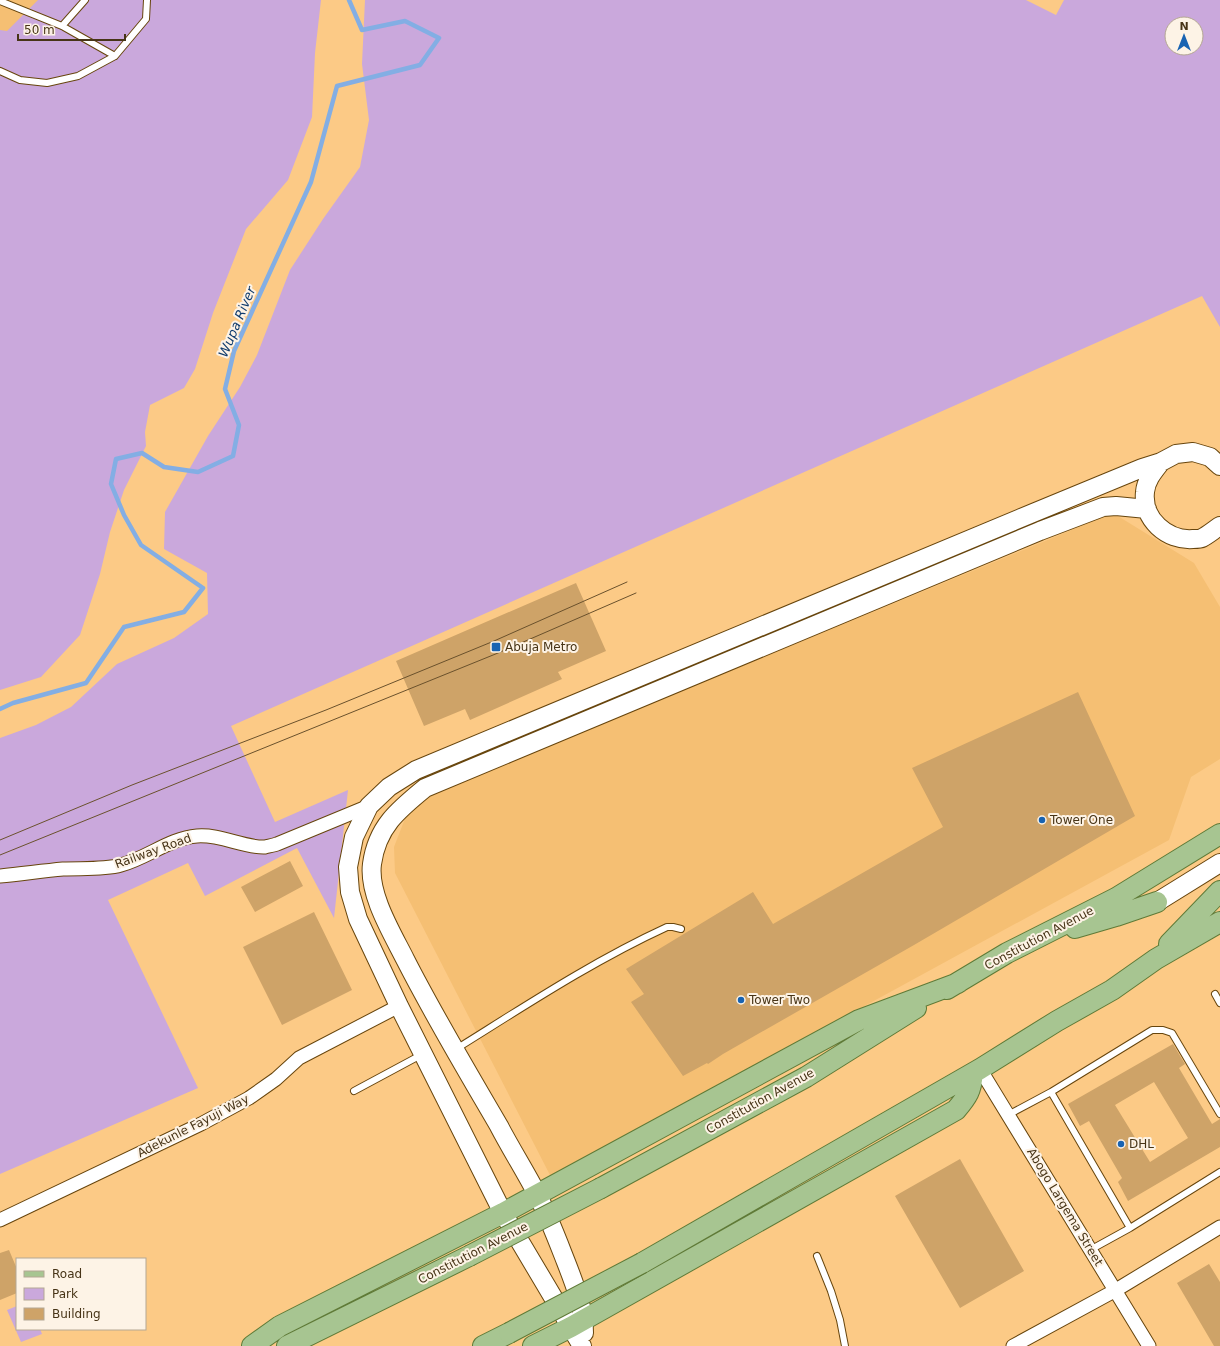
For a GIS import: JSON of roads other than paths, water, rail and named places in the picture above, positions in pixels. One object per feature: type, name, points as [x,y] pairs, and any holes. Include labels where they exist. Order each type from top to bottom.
[{"type":"main road","name":"Constitution Avenue","points":[[287,1346],[469,1256],[601,1188],[806,1077],[1007,953],[1116,898],[1220,834]]},
{"type":"main road","points":[[1156,959],[1220,891]]},
{"type":"main road","points":[[1037,938],[1099,922],[1157,902]]},
{"type":"main road","points":[[483,1346],[642,1264],[977,1071],[1057,1021],[1112,990],[1156,959],[1220,922]]},
{"type":"main road","points":[[252,1346],[280,1326],[503,1213],[859,1020],[958,983]]},
{"type":"main road","points":[[533,1346],[577,1323],[956,1110],[965,1100],[972,1088],[977,1071]]},
{"type":"street","points":[[577,1323],[503,1213],[399,1006],[358,919],[350,892],[348,867],[354,837],[369,806],[389,787],[416,770],[1142,468],[1161,462],[1176,454],[1193,452],[1210,457],[1220,466]]},
{"type":"street","points":[[1161,462],[1150,476],[1145,492],[1147,509],[1155,524],[1168,535],[1185,540],[1202,538],[1220,526]]},
{"type":"street","points":[[583,1346],[577,1323],[574,1282],[557,1238],[537,1194],[424,996],[381,913],[374,888],[372,865],[377,843],[387,822],[404,805],[425,788],[1089,511],[1103,507],[1116,506],[1147,509]]},
{"type":"street","name":"Railway Road","points":[[0,876],[120,865],[179,840],[196,836],[211,836],[265,847],[277,844],[369,806]]},
{"type":"street","points":[[1157,902],[1220,863]]},
{"type":"street","name":"Adekunle Fayuji Way","points":[[0,1220],[201,1124],[249,1098],[276,1079],[299,1058],[399,1006]]},
{"type":"street","name":"Abogo Largema Street","points":[[977,1071],[1008,1115],[1149,1346]]},
{"type":"street","points":[[1013,1346],[1116,1290],[1220,1227]]},
{"type":"lane","points":[[62,26],[85,0]]},
{"type":"lane","points":[[0,71],[20,80],[47,83],[78,76],[115,56],[146,19],[147,0]]},
{"type":"lane","points":[[0,1],[62,26],[115,56]]},
{"type":"lane","points":[[455,1050],[524,1006],[610,955],[667,927],[681,929]]},
{"type":"lane","points":[[1215,994],[1220,1003]]},
{"type":"lane","points":[[1008,1115],[1051,1092],[1152,1030],[1163,1030],[1172,1033],[1220,1114]]},
{"type":"lane","points":[[354,1091],[423,1054]]},
{"type":"lane","points":[[1051,1092],[1130,1228]]},
{"type":"lane","points":[[1090,1250],[1130,1228],[1220,1172]]},
{"type":"lane","points":[[817,1256],[831,1291],[840,1320],[844,1346]]},
{"type":"waterway","name":"Wupa River","points":[[0,709],[13,703],[86,683],[124,627],[184,612],[203,588],[141,545],[124,515],[111,484],[116,459],[142,453],[164,467],[198,472],[233,456],[239,425],[225,389],[234,351],[311,182],[337,86],[420,65],[439,38],[405,21],[362,30],[349,0]]},
{"type":"tram line","points":[[0,840],[132,785],[326,710],[494,641],[627,582]]},
{"type":"tram line","points":[[0,855],[498,653],[636,593]]},
{"type":"place","name":"Abuja Metro","points":[[496,647]]},
{"type":"place","name":"Tower One","points":[[1042,820]]},
{"type":"place","name":"Tower Two","points":[[741,1000]]},
{"type":"place","name":"DHL","points":[[1121,1144]]}]
